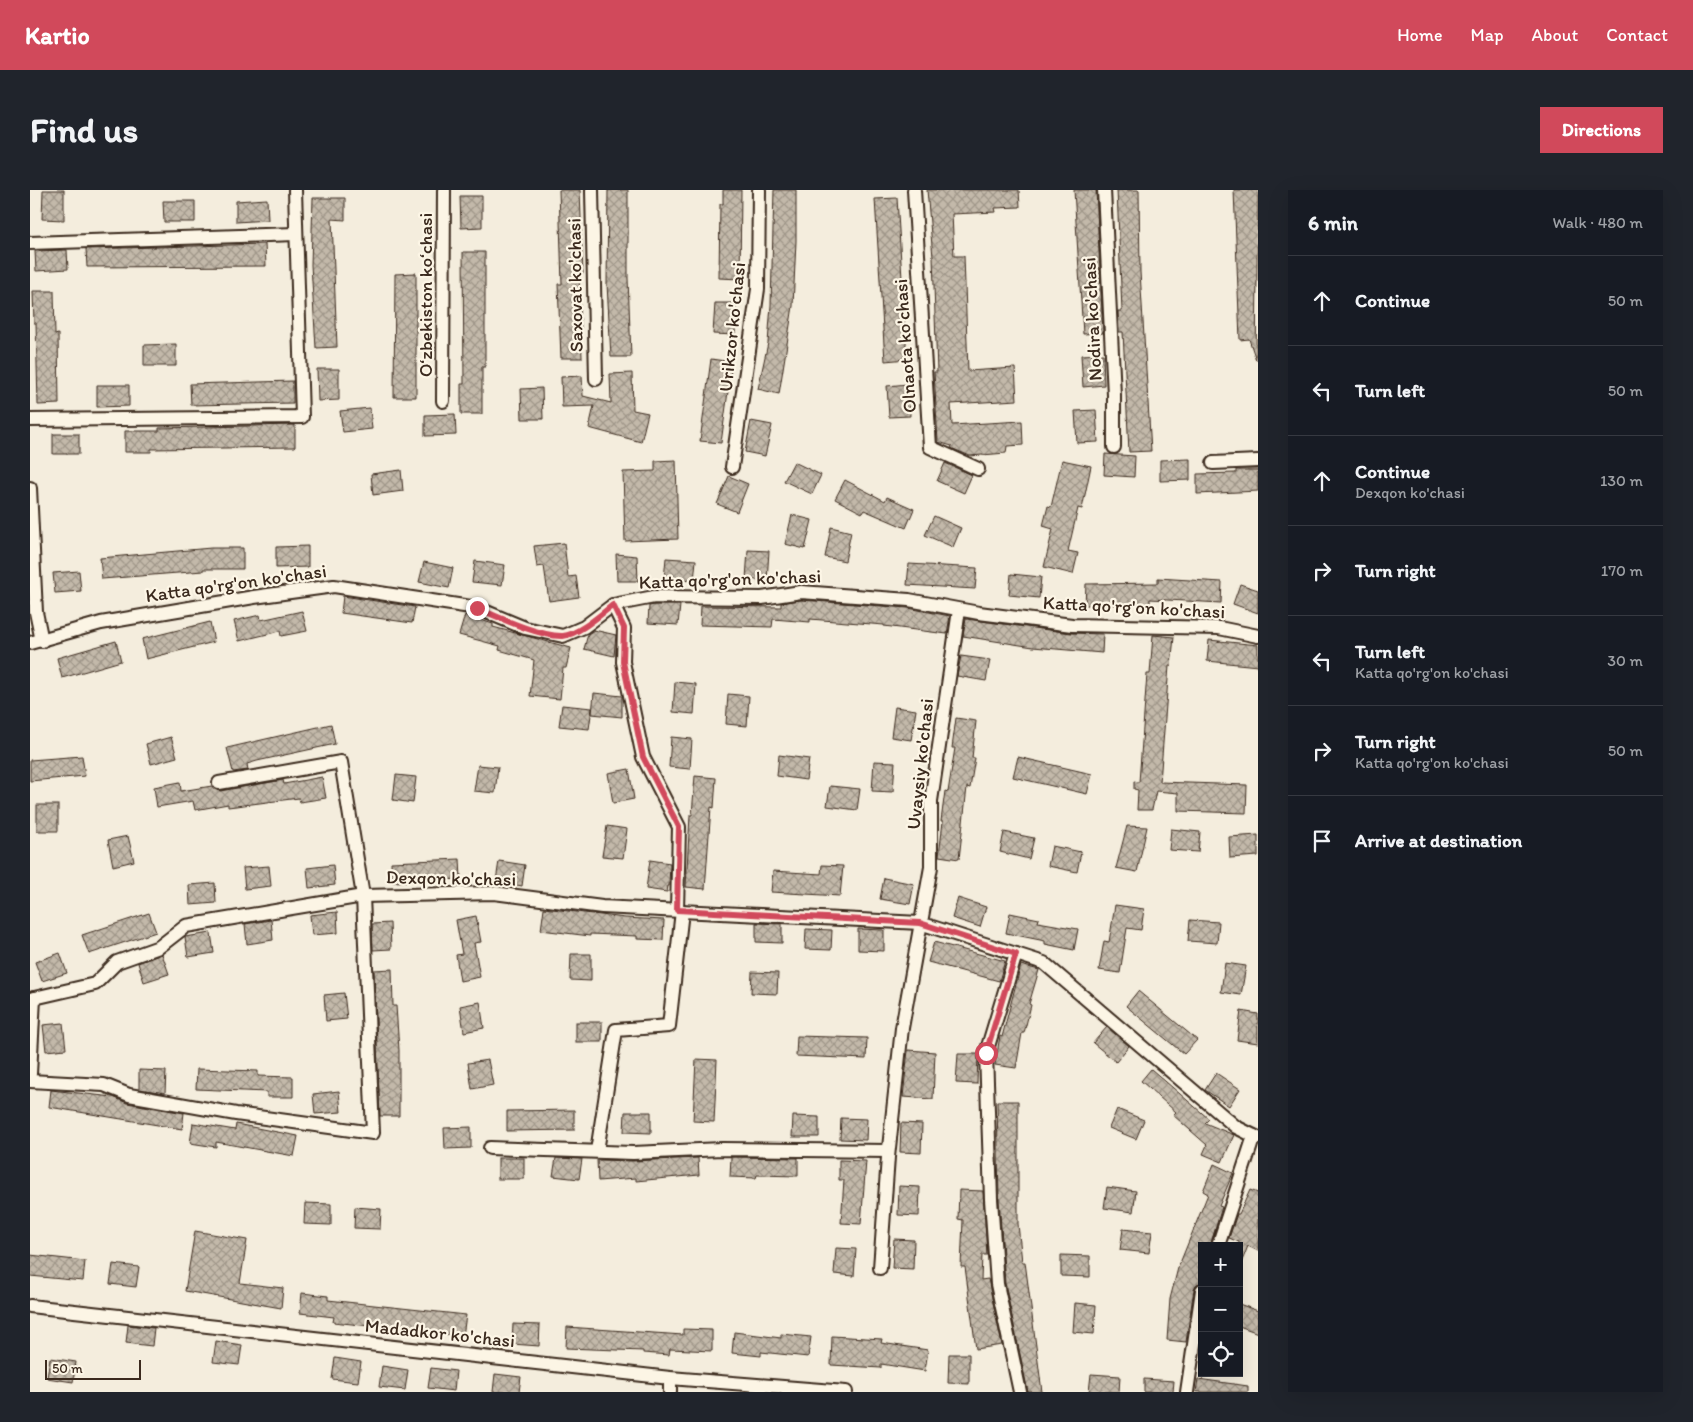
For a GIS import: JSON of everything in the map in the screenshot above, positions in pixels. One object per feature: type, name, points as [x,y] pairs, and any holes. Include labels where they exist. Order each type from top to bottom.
[{"type":"street","points":[[30,420],[302,417],[295,190]]},
{"type":"street","name":"O‘zbekiston ko‘chasi","points":[[444,190],[444,401]]},
{"type":"street","name":"Saxovat ko'chasi","points":[[592,190],[596,380]]},
{"type":"street","name":"Urikzor ko'chasi","points":[[732,467],[758,289],[759,190]]},
{"type":"street","name":"Olnaota ko'chasi","points":[[914,190],[930,447],[978,469]]},
{"type":"street","name":"Nodira ko'chasi","points":[[1104,190],[1114,394],[1114,447]]},
{"type":"street","points":[[30,243],[296,234]]},
{"type":"street","points":[[1213,463],[1258,460]]},
{"type":"street","points":[[30,488],[36,642]]},
{"type":"street","name":"Katta qo'rg'on ko'chasi","points":[[36,642],[101,623],[254,597],[334,586],[477,608],[525,628],[564,636],[584,627],[613,605],[654,596],[762,598],[801,592],[909,600],[959,610],[1072,625],[1219,628],[1258,636]]},
{"type":"street","points":[[597,1151],[616,1030],[669,1026],[680,910],[679,827],[643,757],[623,662],[624,628],[613,605]]},
{"type":"street","name":"Uvaysiy ko'chasi","points":[[880,1268],[888,1150],[902,1028],[931,867],[931,801],[959,610]]},
{"type":"street","points":[[30,1081],[104,1085],[129,1095],[236,1114],[373,1133],[363,896],[341,762],[219,783]]},
{"type":"street","name":"Dexqon ko'chasi","points":[[32,998],[95,984],[117,962],[159,947],[186,926],[363,896],[494,893],[602,907],[920,923],[1044,963],[1236,1127],[1256,1137]]},
{"type":"street","points":[[1016,954],[986,1053],[991,1199],[997,1284],[1020,1392]]},
{"type":"street","points":[[30,1074],[32,998]]},
{"type":"street","points":[[1219,1242],[1256,1137]]},
{"type":"street","points":[[490,1148],[597,1151],[888,1150]]},
{"type":"street","name":"Madadkor ko'chasi","points":[[30,1306],[670,1378],[846,1392]]},
{"type":"street","points":[[1187,1392],[1198,1317]]},
{"type":"street","points":[[670,1378],[670,1392]]},
{"type":"building","points":[[43,190],[64,190],[64,220],[42,219]]},
{"type":"building","points":[[559,190],[580,190],[583,274],[579,274],[582,358],[561,358],[558,284],[562,284]]},
{"type":"building","points":[[608,190],[628,190],[628,278],[631,357],[611,357],[607,284]]},
{"type":"building","points":[[723,190],[741,190],[740,279],[719,278],[720,204],[723,204]]},
{"type":"building","points":[[774,190],[796,190],[793,306],[779,394],[758,389],[768,343],[771,305]]},
{"type":"building","points":[[927,190],[1019,190],[1020,207],[995,208],[996,212],[952,214],[954,256],[964,256],[968,371],[1015,368],[1017,400],[951,404],[952,425],[1022,421],[1023,445],[1007,446],[1006,453],[970,456],[951,448],[952,446],[938,442],[934,372],[937,372],[933,257]]},
{"type":"building","points":[[1074,190],[1096,190],[1103,333],[1083,334]]},
{"type":"building","points":[[1117,190],[1139,190],[1140,272],[1151,451],[1129,452],[1123,332],[1119,332],[1118,311],[1122,311]]},
{"type":"building","points":[[1234,190],[1258,190],[1256,360],[1249,339],[1240,340]]},
{"type":"building","points":[[460,196],[482,196],[482,227],[461,228]]},
{"type":"building","points":[[313,198],[345,198],[345,220],[332,219],[337,347],[316,348],[311,265]]},
{"type":"building","points":[[897,198],[907,359],[885,361],[875,199]]},
{"type":"building","points":[[267,199],[268,220],[236,222],[236,201]]},
{"type":"building","points":[[163,201],[195,201],[195,222],[164,222]]},
{"type":"building","points":[[265,244],[266,266],[87,267],[86,249]]},
{"type":"building","points":[[67,250],[68,269],[36,271],[35,251]]},
{"type":"building","points":[[463,252],[485,252],[485,367],[482,367],[482,414],[461,414],[461,384],[464,384]]},
{"type":"building","points":[[416,273],[416,397],[394,397],[395,274]]},
{"type":"building","points":[[33,291],[54,291],[55,335],[58,334],[59,404],[38,405],[36,323],[34,323]]},
{"type":"building","points":[[715,303],[736,303],[735,335],[713,334]]},
{"type":"building","points":[[176,344],[176,366],[144,366],[144,345]]},
{"type":"building","points":[[1103,354],[1104,385],[1083,387],[1081,355]]},
{"type":"building","points":[[711,359],[732,362],[721,443],[700,441]]},
{"type":"building","points":[[317,369],[339,369],[339,400],[318,401]]},
{"type":"building","points":[[632,373],[633,410],[648,413],[641,442],[589,428],[594,406],[562,407],[561,377],[582,376],[583,396],[611,403],[610,374]]},
{"type":"building","points":[[293,381],[293,403],[191,405],[190,384]]},
{"type":"building","points":[[908,384],[910,416],[889,417],[887,386]]},
{"type":"building","points":[[97,385],[129,385],[129,406],[97,407]]},
{"type":"building","points":[[542,388],[543,419],[522,419],[521,389]]},
{"type":"building","points":[[370,408],[372,429],[343,432],[340,411]]},
{"type":"building","points":[[1096,410],[1098,442],[1077,443],[1075,411]]},
{"type":"building","points":[[455,414],[456,435],[425,436],[425,415]]},
{"type":"building","points":[[751,421],[772,425],[765,456],[745,452]]},
{"type":"building","points":[[295,425],[295,447],[151,449],[151,452],[125,452],[125,431],[159,431],[159,428]]},
{"type":"building","points":[[53,434],[79,434],[79,454],[53,454]]},
{"type":"building","points":[[1105,454],[1135,456],[1134,477],[1104,475]]},
{"type":"building","points":[[1190,459],[1190,480],[1160,481],[1160,460]]},
{"type":"building","points":[[676,460],[678,539],[625,541],[623,472],[655,471],[655,461]]},
{"type":"building","points":[[1062,460],[1091,466],[1082,509],[1078,508],[1068,551],[1078,553],[1073,574],[1044,567],[1053,529],[1043,526],[1048,506],[1051,507]]},
{"type":"building","points":[[794,462],[821,475],[812,494],[784,481]]},
{"type":"building","points":[[945,463],[972,475],[964,493],[937,481]]},
{"type":"building","points":[[401,470],[403,491],[373,495],[371,474]]},
{"type":"building","points":[[1236,470],[1258,470],[1258,491],[1197,494],[1197,474],[1236,473]]},
{"type":"building","points":[[729,476],[748,484],[737,512],[717,504]]},
{"type":"building","points":[[845,480],[885,501],[887,497],[914,509],[906,528],[864,510],[862,513],[835,499]]},
{"type":"building","points":[[792,515],[812,520],[805,549],[785,544]]},
{"type":"building","points":[[934,516],[961,528],[953,547],[925,535]]},
{"type":"building","points":[[831,527],[851,532],[845,561],[825,557]]},
{"type":"building","points":[[564,543],[568,577],[576,576],[579,597],[549,601],[544,566],[537,567],[534,546]]},
{"type":"building","points":[[308,546],[308,567],[276,568],[276,547]]},
{"type":"building","points":[[211,548],[243,548],[243,569],[203,569],[203,571],[102,579],[100,558]]},
{"type":"building","points":[[748,550],[769,551],[767,581],[746,579]]},
{"type":"building","points":[[616,554],[637,556],[638,581],[617,581]]},
{"type":"building","points":[[666,558],[696,560],[694,581],[664,579]]},
{"type":"building","points":[[475,561],[505,565],[502,585],[472,582]]},
{"type":"building","points":[[424,562],[453,568],[449,588],[419,582]]},
{"type":"building","points":[[909,564],[977,568],[975,589],[907,585]]},
{"type":"building","points":[[79,571],[81,591],[55,593],[53,573]]},
{"type":"building","points":[[1011,574],[1041,577],[1039,598],[1009,595]]},
{"type":"building","points":[[1158,578],[1222,582],[1221,603],[1150,599],[1150,604],[1085,605],[1086,584],[1158,583]]},
{"type":"building","points":[[1240,584],[1258,590],[1258,613],[1233,604]]},
{"type":"building","points":[[343,596],[415,607],[412,623],[341,613]]},
{"type":"building","points":[[801,600],[908,608],[950,616],[947,634],[884,625],[810,619],[810,622],[773,619],[772,627],[700,625],[701,606],[781,607],[781,603]]},
{"type":"building","points":[[680,605],[678,625],[648,623],[649,606]]},
{"type":"building","points":[[302,611],[307,631],[281,636],[280,631],[239,641],[234,621],[260,615],[261,620]]},
{"type":"building","points":[[465,615],[493,624],[493,627],[571,648],[566,668],[563,668],[560,699],[530,696],[534,660],[499,650],[500,646],[459,635]]},
{"type":"building","points":[[966,619],[1071,633],[1103,634],[1102,653],[1033,647],[963,636]]},
{"type":"building","points":[[210,622],[214,642],[146,659],[142,639]]},
{"type":"building","points":[[594,630],[616,635],[614,656],[584,649],[588,634]]},
{"type":"building","points":[[1153,635],[1174,637],[1171,666],[1169,666],[1160,782],[1247,785],[1246,813],[1178,811],[1178,793],[1156,791],[1152,810],[1137,810],[1138,790],[1134,789],[1134,781],[1139,782],[1147,674],[1150,674]]},
{"type":"building","points":[[1209,640],[1258,645],[1258,666],[1207,661]]},
{"type":"building","points":[[116,641],[121,661],[62,678],[57,658]]},
{"type":"building","points":[[961,656],[990,660],[986,681],[957,676]]},
{"type":"building","points":[[675,682],[696,684],[694,714],[673,712]]},
{"type":"building","points":[[594,693],[622,696],[622,717],[592,714]]},
{"type":"building","points":[[728,694],[749,696],[747,726],[726,724]]},
{"type":"building","points":[[562,705],[592,708],[589,729],[559,726]]},
{"type":"building","points":[[895,707],[916,710],[911,740],[891,737]]},
{"type":"building","points":[[956,718],[976,721],[972,758],[975,758],[970,788],[967,787],[959,859],[939,856],[945,791],[948,792],[955,748],[952,748]]},
{"type":"building","points":[[331,724],[335,744],[257,761],[247,764],[248,770],[233,772],[227,748]]},
{"type":"building","points":[[171,737],[177,757],[151,764],[146,744]]},
{"type":"building","points":[[671,737],[692,739],[690,769],[669,767]]},
{"type":"building","points":[[779,755],[809,759],[806,780],[777,776]]},
{"type":"building","points":[[82,756],[85,776],[30,781],[30,760]]},
{"type":"building","points":[[1018,757],[1092,774],[1087,794],[1013,777]]},
{"type":"building","points":[[874,761],[895,762],[893,792],[872,791]]},
{"type":"building","points":[[478,765],[498,767],[495,793],[474,791]]},
{"type":"building","points":[[629,769],[634,799],[613,803],[608,773]]},
{"type":"building","points":[[396,775],[416,777],[413,803],[393,800]]},
{"type":"building","points":[[695,776],[716,778],[714,808],[711,807],[705,889],[686,887],[690,815],[692,815]]},
{"type":"building","points":[[322,777],[326,798],[300,802],[299,798],[228,807],[228,804],[195,810],[193,801],[157,807],[154,787],[180,782],[181,791],[212,786],[220,791],[283,780],[284,784]]},
{"type":"building","points":[[830,786],[860,789],[857,810],[827,806]]},
{"type":"building","points":[[37,805],[58,805],[58,831],[37,831]]},
{"type":"building","points":[[607,826],[627,829],[623,858],[602,856]]},
{"type":"building","points":[[1127,826],[1147,827],[1137,872],[1116,868]]},
{"type":"building","points":[[1171,829],[1200,832],[1198,852],[1169,850]]},
{"type":"building","points":[[1004,832],[1034,838],[1029,859],[1000,852]]},
{"type":"building","points":[[1258,835],[1258,856],[1230,858],[1229,837]]},
{"type":"building","points":[[128,836],[134,861],[113,866],[108,840]]},
{"type":"building","points":[[1052,846],[1081,852],[1077,872],[1048,866]]},
{"type":"building","points":[[460,859],[461,879],[392,882],[391,862]]},
{"type":"building","points":[[650,860],[670,863],[667,892],[646,889]]},
{"type":"building","points":[[499,861],[525,865],[522,886],[496,881]]},
{"type":"building","points":[[333,865],[335,885],[309,888],[307,868]]},
{"type":"building","points":[[822,865],[843,866],[840,896],[771,892],[773,871],[821,874]]},
{"type":"building","points":[[269,866],[271,886],[245,889],[243,868]]},
{"type":"building","points":[[884,878],[914,884],[910,904],[880,899]]},
{"type":"building","points":[[215,883],[216,903],[190,905],[189,885]]},
{"type":"building","points":[[958,898],[986,907],[980,927],[952,918]]},
{"type":"building","points":[[1115,905],[1144,909],[1141,930],[1127,928],[1120,973],[1099,970],[1104,941],[1109,942]]},
{"type":"building","points":[[544,908],[625,918],[664,920],[663,940],[637,939],[637,936],[590,934],[590,936],[541,930]]},
{"type":"building","points":[[337,912],[338,933],[312,935],[310,915]]},
{"type":"building","points":[[149,913],[156,932],[89,954],[82,935]]},
{"type":"building","points":[[1010,913],[1039,919],[1038,922],[1078,929],[1074,950],[1045,944],[1045,941],[1006,933]]},
{"type":"building","points":[[476,916],[481,942],[474,943],[480,977],[460,981],[456,955],[462,954],[456,920]]},
{"type":"building","points":[[271,920],[273,940],[247,944],[245,924]]},
{"type":"building","points":[[1190,920],[1219,922],[1217,943],[1188,941]]},
{"type":"building","points":[[390,923],[391,949],[373,950],[372,924]]},
{"type":"building","points":[[756,923],[782,924],[782,943],[756,942]]},
{"type":"building","points":[[806,929],[832,930],[831,950],[805,949]]},
{"type":"building","points":[[858,929],[884,930],[884,951],[858,950]]},
{"type":"building","points":[[211,933],[214,953],[188,957],[185,937]]},
{"type":"building","points":[[934,942],[1005,961],[999,981],[928,962]]},
{"type":"building","points":[[60,953],[67,973],[42,981],[35,962]]},
{"type":"building","points":[[162,954],[169,974],[144,982],[138,963]]},
{"type":"building","points":[[571,954],[591,954],[591,981],[570,980]]},
{"type":"building","points":[[1225,963],[1246,966],[1241,995],[1221,992]]},
{"type":"building","points":[[1021,965],[1039,970],[1029,1004],[1031,1005],[1024,1033],[1022,1033],[1016,1068],[995,1065],[1000,1036],[1002,1037]]},
{"type":"building","points":[[392,969],[393,1006],[396,1006],[399,1050],[399,1116],[380,1116],[374,970]]},
{"type":"building","points":[[752,972],[778,973],[777,994],[751,993]]},
{"type":"building","points":[[1138,991],[1197,1040],[1184,1054],[1126,1006]]},
{"type":"building","points":[[344,993],[347,1019],[326,1021],[324,995]]},
{"type":"building","points":[[480,1002],[484,1028],[464,1032],[460,1006]]},
{"type":"building","points":[[1241,1011],[1258,1014],[1258,1043],[1237,1040]]},
{"type":"building","points":[[576,1022],[602,1022],[602,1042],[576,1042]]},
{"type":"building","points":[[63,1023],[66,1049],[46,1051],[43,1025]]},
{"type":"building","points":[[1107,1027],[1129,1046],[1116,1062],[1093,1043]]},
{"type":"building","points":[[797,1036],[867,1038],[866,1059],[796,1056]]},
{"type":"building","points":[[908,1050],[935,1052],[933,1099],[903,1097]]},
{"type":"building","points":[[958,1054],[978,1054],[977,1084],[956,1083]]},
{"type":"building","points":[[696,1059],[717,1060],[714,1122],[693,1121]]},
{"type":"building","points":[[488,1060],[493,1085],[472,1089],[468,1063]]},
{"type":"building","points":[[197,1069],[258,1071],[258,1076],[293,1077],[293,1097],[267,1097],[267,1092],[196,1089]]},
{"type":"building","points":[[1151,1069],[1209,1119],[1205,1123],[1234,1135],[1222,1162],[1203,1154],[1207,1145],[1173,1115],[1176,1112],[1141,1081]]},
{"type":"building","points":[[139,1070],[166,1071],[165,1093],[139,1089]]},
{"type":"building","points":[[1216,1073],[1240,1089],[1229,1106],[1205,1090]]},
{"type":"building","points":[[51,1090],[113,1097],[127,1103],[184,1113],[182,1129],[49,1107]]},
{"type":"building","points":[[339,1091],[341,1112],[315,1114],[313,1094]]},
{"type":"building","points":[[997,1101],[1018,1101],[1018,1224],[1022,1262],[1025,1262],[1042,1392],[1028,1392],[1005,1283],[999,1199]]},
{"type":"building","points":[[1117,1109],[1144,1120],[1136,1139],[1109,1128]]},
{"type":"building","points":[[574,1110],[574,1130],[507,1131],[507,1111]]},
{"type":"building","points":[[625,1112],[651,1112],[651,1133],[624,1132]]},
{"type":"building","points":[[793,1116],[819,1117],[819,1137],[792,1137]]},
{"type":"building","points":[[841,1118],[867,1119],[866,1140],[840,1139]]},
{"type":"building","points":[[193,1123],[235,1130],[236,1124],[298,1136],[294,1156],[216,1142],[216,1147],[190,1143]]},
{"type":"building","points":[[901,1123],[922,1124],[921,1153],[900,1152]]},
{"type":"building","points":[[471,1127],[471,1148],[445,1149],[444,1128]]},
{"type":"building","points":[[731,1157],[798,1158],[798,1176],[757,1175],[756,1178],[730,1177]]},
{"type":"building","points":[[498,1158],[524,1158],[524,1179],[498,1179]]},
{"type":"building","points":[[556,1158],[582,1159],[579,1179],[553,1176]]},
{"type":"building","points":[[698,1158],[699,1175],[636,1181],[636,1178],[598,1181],[597,1160],[633,1161]]},
{"type":"building","points":[[839,1160],[866,1161],[861,1224],[841,1223],[844,1180],[839,1180]]},
{"type":"building","points":[[1214,1164],[1233,1173],[1219,1206],[1222,1207],[1211,1242],[1198,1242],[1198,1284],[1194,1289],[1186,1342],[1167,1340],[1170,1299],[1178,1268],[1208,1194],[1203,1191]]},
{"type":"building","points":[[899,1186],[920,1187],[919,1216],[898,1215]]},
{"type":"building","points":[[1107,1187],[1136,1191],[1133,1212],[1104,1208]]},
{"type":"building","points":[[959,1190],[983,1191],[987,1255],[982,1255],[981,1280],[988,1279],[1002,1345],[976,1349],[965,1267],[961,1267],[963,1220],[958,1219]]},
{"type":"building","points":[[1250,1190],[1258,1193],[1258,1251],[1248,1246],[1243,1258],[1243,1242],[1229,1238],[1237,1214],[1239,1214]]},
{"type":"building","points":[[305,1203],[331,1204],[331,1225],[304,1224]]},
{"type":"building","points":[[355,1207],[381,1209],[380,1229],[354,1228]]},
{"type":"building","points":[[1123,1229],[1152,1232],[1149,1253],[1120,1250]]},
{"type":"building","points":[[195,1231],[247,1240],[240,1283],[283,1288],[281,1308],[185,1291]]},
{"type":"building","points":[[894,1239],[914,1240],[913,1269],[892,1268]]},
{"type":"building","points":[[836,1248],[856,1249],[854,1276],[834,1274]]},
{"type":"building","points":[[30,1255],[85,1261],[83,1281],[30,1276]]},
{"type":"building","points":[[1061,1255],[1090,1256],[1090,1277],[1061,1276]]},
{"type":"building","points":[[113,1264],[139,1267],[136,1287],[110,1284]]},
{"type":"building","points":[[302,1293],[328,1296],[328,1300],[466,1315],[463,1336],[333,1322],[334,1317],[300,1313]]},
{"type":"building","points":[[1075,1303],[1096,1305],[1094,1334],[1073,1332]]},
{"type":"building","points":[[1243,1305],[1258,1311],[1258,1333],[1243,1327]]},
{"type":"building","points":[[513,1324],[540,1325],[539,1346],[512,1344]]},
{"type":"building","points":[[128,1325],[154,1328],[152,1346],[126,1343]]},
{"type":"building","points":[[567,1327],[683,1335],[683,1329],[712,1330],[712,1351],[670,1349],[669,1355],[643,1353],[643,1351],[566,1348]]},
{"type":"building","points":[[734,1332],[781,1338],[781,1334],[811,1337],[808,1357],[761,1352],[761,1356],[732,1353]]},
{"type":"building","points":[[832,1336],[882,1339],[881,1343],[928,1350],[925,1371],[881,1364],[881,1368],[831,1365]]},
{"type":"building","points":[[216,1341],[242,1345],[239,1365],[213,1362]]},
{"type":"building","points":[[949,1354],[969,1354],[969,1384],[948,1383]]},
{"type":"building","points":[[50,1358],[76,1362],[73,1382],[47,1378]]},
{"type":"building","points":[[335,1358],[361,1362],[358,1382],[332,1379]]},
{"type":"building","points":[[382,1366],[408,1370],[405,1390],[379,1387]]},
{"type":"building","points":[[431,1368],[456,1371],[454,1391],[428,1388]]},
{"type":"building","points":[[495,1374],[521,1377],[519,1392],[493,1392]]},
{"type":"building","points":[[1091,1374],[1120,1376],[1119,1392],[1089,1392]]},
{"type":"building","points":[[1144,1379],[1174,1381],[1173,1392],[1144,1392]]},
{"type":"building","points":[[1198,1379],[1248,1386],[1248,1392],[1196,1392]]},
{"type":"route","points":[[477,608],[525,628],[564,636],[584,627],[613,605],[624,628],[623,662],[643,757],[679,827],[677,910],[920,923],[1016,954],[986,1053]]}]
